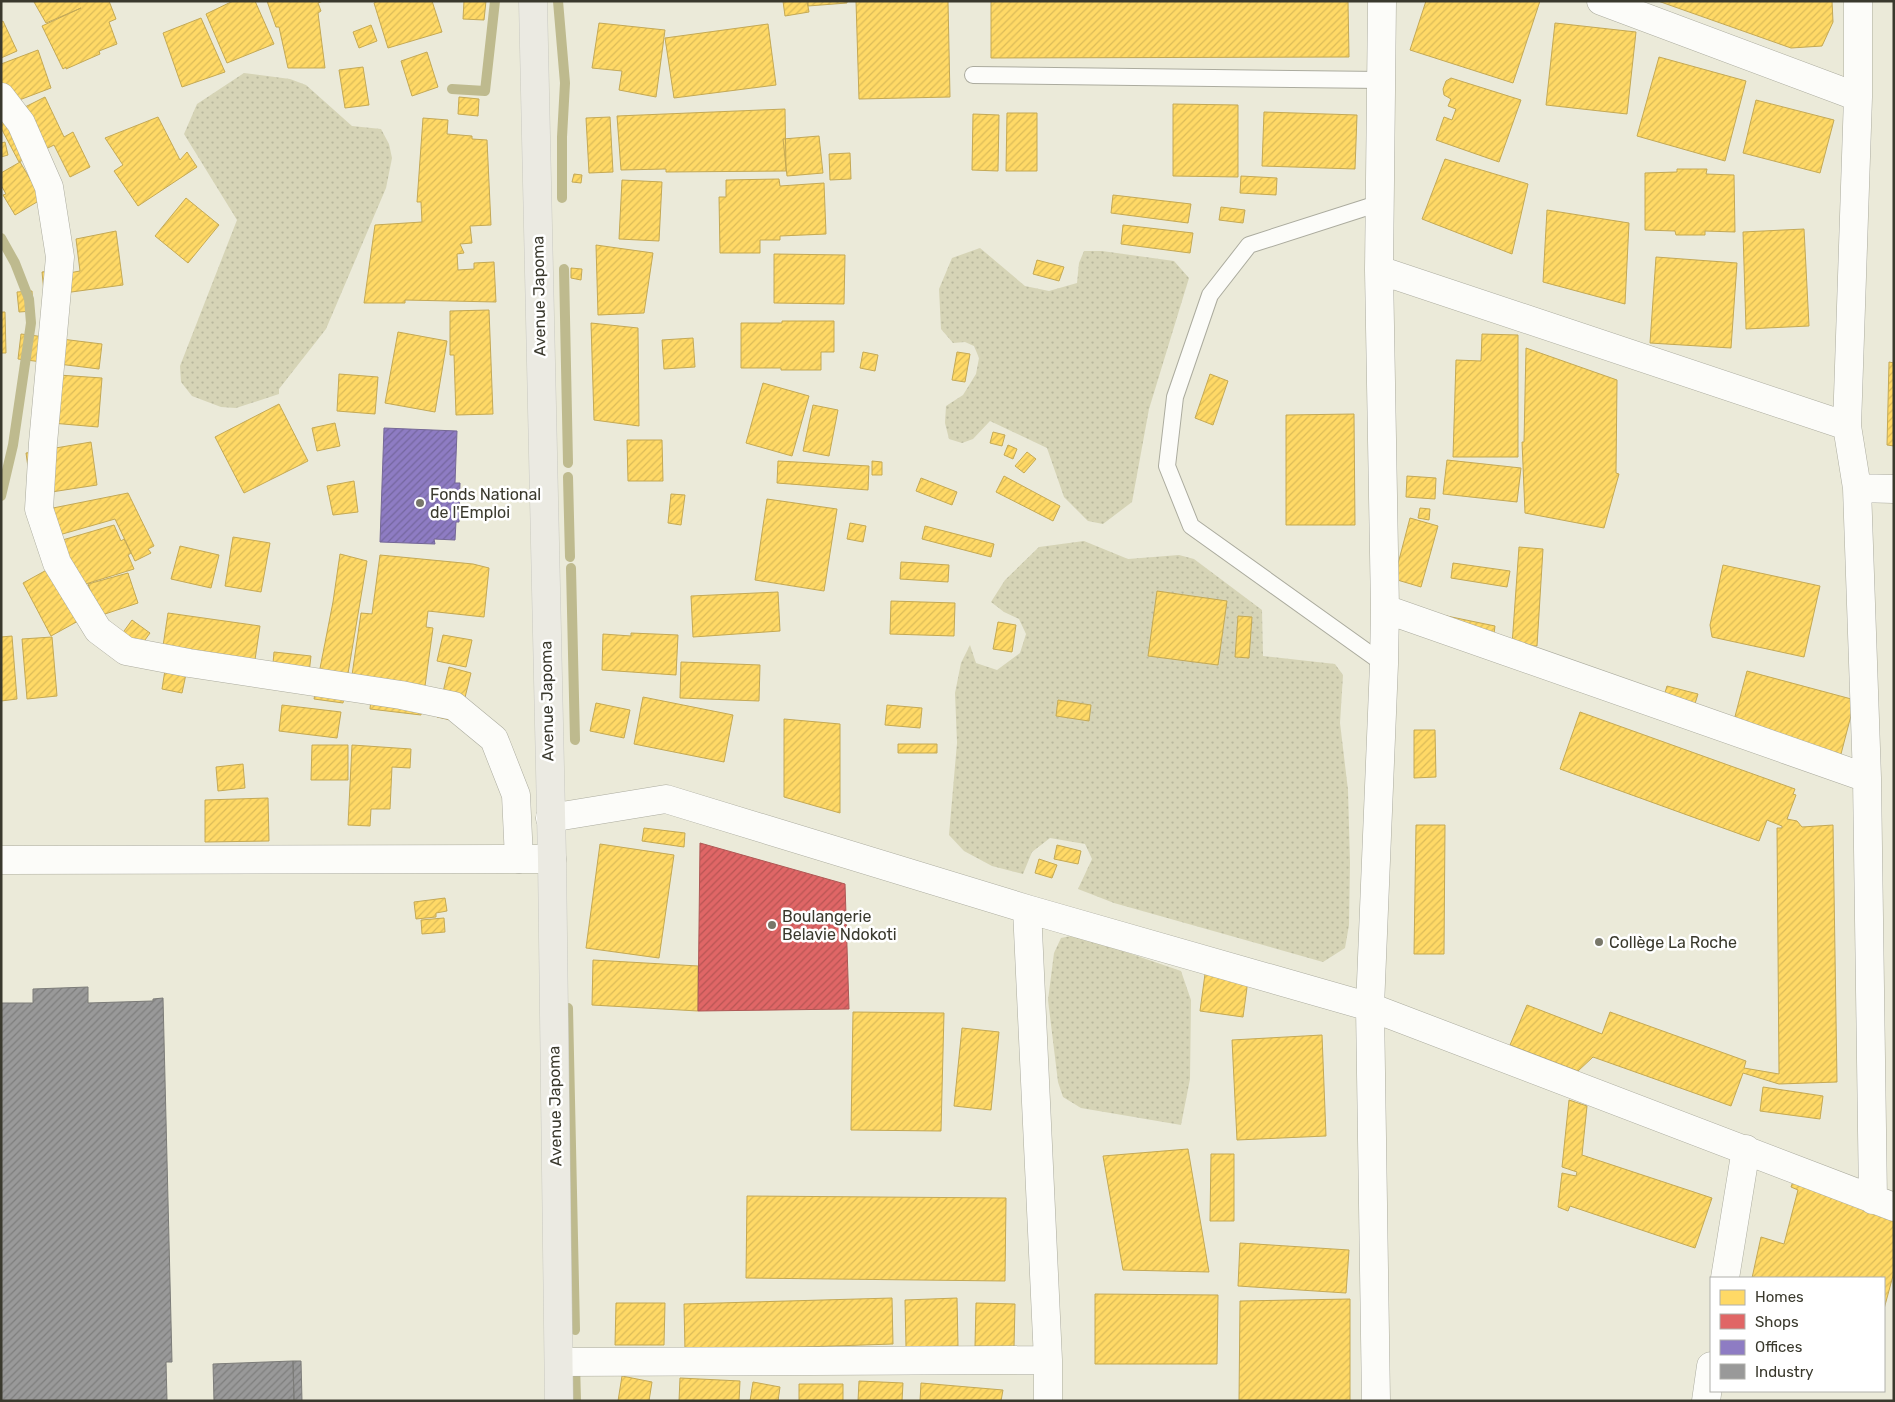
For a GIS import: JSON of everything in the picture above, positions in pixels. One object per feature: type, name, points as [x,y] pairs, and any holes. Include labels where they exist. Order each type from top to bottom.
[{"type":"main road","name":"Avenue Japoma","points":[[533,1],[552,859],[559,1401]]},
{"type":"street","points":[[1376,1401],[1370,1007],[1385,609],[1379,270],[1382,1]]},
{"type":"street","points":[[1601,1],[1858,97]]},
{"type":"street","points":[[550,818],[666,799],[1027,909],[1370,1007],[1883,1204],[1857,488],[1847,426],[1858,97],[1858,1]]},
{"type":"street","points":[[1,97],[20,124],[49,187],[60,257],[39,509],[57,563],[98,630],[126,650],[189,663],[401,695],[454,706],[494,739],[516,795],[519,859]]},
{"type":"street","points":[[1379,270],[1847,426]]},
{"type":"street","points":[[1857,488],[1894,489]]},
{"type":"street","points":[[1385,609],[1867,778]]},
{"type":"street","points":[[1,860],[552,859]]},
{"type":"street","points":[[1027,909],[1048,1360],[1048,1401]]},
{"type":"street","points":[[1725,1277],[1746,1150]]},
{"type":"street","points":[[559,1362],[1048,1360]]},
{"type":"street","points":[[1706,1401],[1710,1373]]},
{"type":"lane","points":[[973,75],[1381,80]]},
{"type":"lane","points":[[1380,203],[1249,246],[1210,294],[1174,397],[1167,466],[1192,526],[1384,664]]},
{"type":"shaded area","points":[[244,73],[290,79],[306,85],[352,126],[381,129],[389,144],[392,158],[386,188],[326,329],[279,389],[279,394],[236,408],[221,407],[192,396],[181,382],[180,366],[237,220],[184,134],[197,104]]},
{"type":"shaded area","points":[[980,248],[1025,286],[1049,291],[1077,283],[1079,263],[1084,251],[1102,251],[1174,261],[1189,278],[1149,409],[1132,502],[1103,524],[1088,521],[1064,497],[1047,448],[990,421],[973,439],[962,443],[949,439],[945,423],[946,406],[963,395],[976,374],[979,358],[974,346],[965,342],[953,343],[941,329],[939,289],[952,258]]},
{"type":"shaded area","points":[[1084,541],[1128,559],[1179,555],[1194,559],[1262,610],[1263,656],[1335,664],[1343,675],[1340,723],[1348,790],[1349,925],[1345,948],[1323,962],[1114,903],[1078,889],[1092,859],[1085,844],[1050,838],[1032,852],[1023,874],[992,866],[964,851],[949,835],[957,743],[955,693],[961,663],[970,645],[976,663],[997,670],[1020,653],[1026,634],[1019,619],[1004,612],[991,602],[1005,580],[1039,547]]},
{"type":"shaded area","points":[[1076,935],[1181,971],[1191,1000],[1190,1079],[1181,1125],[1081,1108],[1063,1097],[1058,1082],[1048,1000],[1054,953],[1061,938]]},
{"type":"building: Homes","points":[[109,1],[116,19],[109,22],[117,44],[99,51],[100,54],[63,69],[42,26],[81,8],[46,23],[34,2]]},
{"type":"building: Homes","points":[[233,1],[255,1],[274,44],[227,63],[206,14]]},
{"type":"building: Homes","points":[[267,1],[323,1],[318,3],[321,11],[318,13],[325,68],[288,68],[279,27],[276,27]]},
{"type":"building: Homes","points":[[378,1],[432,1],[442,32],[388,48],[374,3]]},
{"type":"building: Homes","points":[[464,1],[486,1],[484,20],[463,19]]},
{"type":"building: Homes","points":[[783,1],[807,1],[809,12],[785,16]]},
{"type":"building: Homes","points":[[808,1],[847,1],[847,3],[808,6]]},
{"type":"building: Homes","points":[[856,1],[948,1],[950,97],[859,99]]},
{"type":"building: Homes","points":[[991,1],[1348,1],[1349,57],[991,58]]},
{"type":"building: Homes","points":[[1426,1],[1540,1],[1513,83],[1410,50]]},
{"type":"building: Homes","points":[[1658,1],[1832,1],[1833,22],[1822,46],[1791,48]]},
{"type":"building: Homes","points":[[201,18],[225,72],[182,87],[163,33]]},
{"type":"building: Homes","points":[[3,21],[17,51],[1,58],[1,22]]},
{"type":"building: Homes","points":[[599,23],[665,30],[656,97],[619,90],[622,71],[592,68]]},
{"type":"building: Homes","points":[[1555,23],[1636,32],[1627,114],[1546,105]]},
{"type":"building: Homes","points":[[768,24],[776,85],[674,98],[665,38]]},
{"type":"building: Homes","points":[[371,25],[377,41],[359,48],[353,32]]},
{"type":"building: Homes","points":[[38,50],[51,88],[6,105],[1,91],[1,64]]},
{"type":"building: Homes","points":[[427,52],[438,87],[412,96],[401,61]]},
{"type":"building: Homes","points":[[1659,57],[1746,81],[1725,161],[1637,136]]},
{"type":"building: Homes","points":[[363,67],[369,105],[345,108],[339,70]]},
{"type":"building: Homes","points":[[1451,78],[1521,100],[1499,162],[1436,140],[1444,117],[1452,120],[1456,109],[1448,106],[1451,99],[1444,95],[1443,89],[1446,81]]},
{"type":"building: Homes","points":[[45,97],[64,137],[73,132],[90,167],[70,177],[54,145],[19,162],[1,128],[1,119]]},
{"type":"building: Homes","points":[[459,97],[479,99],[478,116],[458,114]]},
{"type":"building: Homes","points":[[1756,100],[1834,120],[1820,173],[1743,153]]},
{"type":"building: Homes","points":[[1173,104],[1238,105],[1238,177],[1173,176]]},
{"type":"building: Homes","points":[[785,109],[786,171],[666,172],[666,169],[621,170],[617,116]]},
{"type":"building: Homes","points":[[1264,112],[1357,115],[1355,169],[1262,166]]},
{"type":"building: Homes","points":[[1007,113],[1037,113],[1037,171],[1006,171]]},
{"type":"building: Homes","points":[[973,114],[999,115],[998,171],[972,170]]},
{"type":"building: Homes","points":[[158,117],[180,160],[187,152],[197,167],[138,206],[114,171],[123,165],[105,138]]},
{"type":"building: Homes","points":[[610,117],[613,172],[589,173],[586,118]]},
{"type":"building: Homes","points":[[423,118],[448,120],[447,134],[472,136],[472,139],[487,140],[491,225],[470,226],[472,243],[460,244],[464,253],[457,254],[458,270],[474,269],[474,263],[494,262],[496,302],[405,300],[405,303],[364,303],[375,225],[422,222],[421,202],[417,202]]},
{"type":"building: Homes","points":[[819,136],[823,173],[787,176],[783,139]]},
{"type":"building: Homes","points":[[5,142],[8,155],[1,157],[1,143]]},
{"type":"building: Homes","points":[[850,153],[851,179],[830,180],[829,154]]},
{"type":"building: Homes","points":[[1445,159],[1528,184],[1512,254],[1422,219]]},
{"type":"building: Homes","points":[[20,162],[42,199],[15,215],[3,195],[6,194],[1,185],[1,173]]},
{"type":"building: Homes","points":[[1677,169],[1707,169],[1706,174],[1734,175],[1735,232],[1705,231],[1705,235],[1676,235],[1675,231],[1645,230],[1645,173],[1677,172]]},
{"type":"building: Homes","points":[[574,174],[582,175],[581,183],[572,182]]},
{"type":"building: Homes","points":[[1241,176],[1277,178],[1276,195],[1240,193]]},
{"type":"building: Homes","points":[[779,179],[780,186],[824,183],[826,234],[780,236],[780,240],[760,240],[760,253],[720,253],[719,197],[726,197],[726,180]]},
{"type":"building: Homes","points":[[622,180],[662,182],[659,241],[619,239]]},
{"type":"building: Homes","points":[[1113,195],[1191,204],[1188,223],[1111,213]]},
{"type":"building: Homes","points":[[186,198],[219,225],[188,263],[155,236]]},
{"type":"building: Homes","points":[[1221,207],[1245,210],[1243,223],[1219,220]]},
{"type":"building: Homes","points":[[1547,210],[1629,223],[1625,304],[1543,282]]},
{"type":"building: Homes","points":[[1123,225],[1193,233],[1190,253],[1121,244]]},
{"type":"building: Homes","points":[[1804,229],[1809,326],[1746,329],[1743,232]]},
{"type":"building: Homes","points":[[116,231],[123,285],[64,293],[44,292],[42,272],[62,269],[63,274],[80,271],[76,239]]},
{"type":"building: Homes","points":[[596,245],[653,253],[644,313],[598,315]]},
{"type":"building: Homes","points":[[774,254],[845,255],[844,304],[774,303]]},
{"type":"building: Homes","points":[[1656,257],[1737,263],[1731,348],[1650,343]]},
{"type":"building: Homes","points":[[1037,260],[1064,267],[1059,281],[1033,274]]},
{"type":"building: Homes","points":[[571,268],[582,269],[581,280],[571,278]]},
{"type":"building: Homes","points":[[32,291],[33,311],[19,312],[17,292]]},
{"type":"building: Homes","points":[[489,310],[493,414],[456,415],[454,355],[450,355],[450,311]]},
{"type":"building: Homes","points":[[1,312],[5,312],[6,353],[1,353]]},
{"type":"building: Homes","points":[[782,321],[834,321],[834,352],[821,352],[821,370],[741,368],[741,323],[782,323]]},
{"type":"building: Homes","points":[[591,323],[638,328],[639,426],[594,420]]},
{"type":"building: Homes","points":[[398,332],[447,341],[435,412],[385,403]]},
{"type":"building: Homes","points":[[21,334],[102,344],[99,369],[18,359]]},
{"type":"building: Homes","points":[[1482,334],[1518,335],[1518,457],[1453,457],[1456,360],[1481,361]]},
{"type":"building: Homes","points":[[693,338],[695,367],[664,369],[662,340]]},
{"type":"building: Homes","points":[[1526,348],[1617,380],[1616,473],[1619,474],[1604,528],[1525,513],[1522,442],[1524,442]]},
{"type":"building: Homes","points":[[863,352],[878,355],[875,371],[860,368]]},
{"type":"building: Homes","points":[[957,352],[970,354],[965,382],[952,380]]},
{"type":"building: Homes","points":[[1889,362],[1894,363],[1894,446],[1887,445]]},
{"type":"building: Homes","points":[[44,374],[102,378],[98,427],[40,422]]},
{"type":"building: Homes","points":[[339,374],[378,377],[375,414],[337,411]]},
{"type":"building: Homes","points":[[1210,374],[1228,381],[1213,425],[1195,418]]},
{"type":"building: Homes","points":[[763,383],[809,396],[792,456],[746,443]]},
{"type":"building: Homes","points":[[279,404],[308,461],[244,493],[215,437]]},
{"type":"building: Homes","points":[[813,405],[838,410],[829,456],[803,451]]},
{"type":"building: Homes","points":[[1354,414],[1355,525],[1286,525],[1286,415]]},
{"type":"building: Homes","points":[[335,423],[340,446],[317,451],[312,428]]},
{"type":"building: Homes","points":[[993,432],[1005,435],[1002,446],[990,443]]},
{"type":"building: Homes","points":[[627,440],[662,440],[663,481],[628,481]]},
{"type":"building: Homes","points":[[91,442],[97,485],[32,495],[26,453]]},
{"type":"building: Homes","points":[[1008,445],[1017,449],[1013,459],[1004,455]]},
{"type":"building: Homes","points":[[1027,452],[1036,459],[1024,473],[1015,466]]},
{"type":"building: Homes","points":[[1447,460],[1521,468],[1517,502],[1443,494]]},
{"type":"building: Homes","points":[[778,461],[869,466],[868,490],[777,483]]},
{"type":"building: Homes","points":[[872,461],[882,462],[882,475],[872,475]]},
{"type":"building: Homes","points":[[1004,476],[1060,506],[1053,521],[996,492]]},
{"type":"building: Homes","points":[[1407,476],[1436,478],[1435,499],[1406,497]]},
{"type":"building: Homes","points":[[921,478],[957,492],[952,505],[916,491]]},
{"type":"building: Homes","points":[[354,481],[358,512],[333,515],[327,486]]},
{"type":"building: Homes","points":[[128,493],[154,546],[148,549],[151,553],[135,561],[115,519],[59,535],[48,509]]},
{"type":"building: Homes","points":[[671,494],[685,495],[681,525],[668,523]]},
{"type":"building: Homes","points":[[767,499],[837,509],[824,591],[755,580]]},
{"type":"building: Homes","points":[[1420,508],[1430,509],[1429,520],[1418,518]]},
{"type":"building: Homes","points":[[1410,518],[1438,526],[1421,587],[1394,579]]},
{"type":"building: Homes","points":[[850,523],[866,526],[863,542],[847,539]]},
{"type":"building: Homes","points":[[114,525],[121,541],[124,539],[131,553],[128,555],[134,569],[79,586],[59,541]]},
{"type":"building: Homes","points":[[925,526],[994,544],[991,557],[922,539]]},
{"type":"building: Homes","points":[[233,537],[270,543],[261,592],[225,586]]},
{"type":"building: Homes","points":[[180,546],[219,555],[211,588],[171,579]]},
{"type":"building: Homes","points":[[1519,547],[1543,549],[1537,646],[1512,645]]},
{"type":"building: Homes","points":[[340,554],[367,561],[343,703],[314,699],[333,602]]},
{"type":"building: Homes","points":[[380,555],[473,564],[489,568],[484,617],[428,611],[426,627],[433,628],[421,715],[370,709],[371,699],[350,689],[361,613],[372,614]]},
{"type":"building: Homes","points":[[901,562],[949,565],[948,582],[900,579]]},
{"type":"building: Homes","points":[[1453,563],[1510,571],[1507,587],[1451,578]]},
{"type":"building: Homes","points":[[1723,565],[1820,586],[1804,657],[1712,637],[1710,625]]},
{"type":"building: Homes","points":[[52,567],[80,620],[51,636],[23,583]]},
{"type":"building: Homes","points":[[128,573],[138,603],[99,616],[88,584]]},
{"type":"building: Homes","points":[[1157,591],[1227,601],[1218,665],[1148,656]]},
{"type":"building: Homes","points":[[778,592],[780,631],[693,637],[691,596]]},
{"type":"building: Homes","points":[[891,601],[955,603],[954,636],[890,634]]},
{"type":"building: Homes","points":[[168,613],[260,626],[252,680],[160,666]]},
{"type":"building: Homes","points":[[1442,615],[1495,626],[1494,634]]},
{"type":"building: Homes","points":[[1238,616],[1252,617],[1249,658],[1235,657]]},
{"type":"building: Homes","points":[[132,620],[150,633],[129,662],[111,649]]},
{"type":"building: Homes","points":[[998,622],[1016,625],[1012,652],[993,649]]},
{"type":"building: Homes","points":[[631,633],[678,635],[676,675],[602,670],[603,634],[631,636]]},
{"type":"building: Homes","points":[[443,635],[472,640],[466,667],[437,661]]},
{"type":"building: Homes","points":[[12,636],[17,699],[1,701],[1,637]]},
{"type":"building: Homes","points":[[52,637],[57,696],[27,699],[22,639]]},
{"type":"building: Homes","points":[[274,652],[311,656],[307,690],[271,686]]},
{"type":"building: Homes","points":[[681,662],[760,665],[759,701],[680,698]]},
{"type":"building: Homes","points":[[449,667],[471,673],[459,722],[437,717]]},
{"type":"building: Homes","points":[[165,670],[186,674],[182,693],[162,689]]},
{"type":"building: Homes","points":[[1747,671],[1855,700],[1841,754],[1733,724]]},
{"type":"building: Homes","points":[[1667,686],[1698,694],[1694,707],[1663,699]]},
{"type":"building: Homes","points":[[643,697],[733,715],[724,762],[634,744]]},
{"type":"building: Homes","points":[[1058,700],[1091,705],[1089,721],[1056,716]]},
{"type":"building: Homes","points":[[596,703],[630,710],[624,738],[590,731]]},
{"type":"building: Homes","points":[[282,705],[341,712],[337,738],[279,731]]},
{"type":"building: Homes","points":[[887,705],[922,708],[920,728],[885,725]]},
{"type":"building: Homes","points":[[1580,712],[1795,789],[1793,794],[1796,795],[1787,819],[1797,821],[1802,827],[1833,825],[1837,1082],[1779,1084],[1743,1073],[1731,1106],[1593,1057],[1578,1071],[1510,1045],[1527,1005],[1602,1034],[1610,1012],[1746,1061],[1744,1068],[1779,1074],[1777,828],[1782,828],[1782,826],[1767,820],[1759,841],[1560,769]]},
{"type":"building: Homes","points":[[784,719],[840,724],[840,813],[784,797]]},
{"type":"building: Homes","points":[[1414,730],[1435,730],[1436,777],[1414,778]]},
{"type":"building: Homes","points":[[898,744],[937,744],[937,753],[898,753]]},
{"type":"building: Homes","points":[[312,745],[348,745],[348,780],[311,780]]},
{"type":"building: Homes","points":[[352,745],[411,749],[410,768],[392,767],[390,809],[371,809],[370,826],[348,825]]},
{"type":"building: Homes","points":[[243,764],[245,788],[218,791],[216,767]]},
{"type":"building: Homes","points":[[268,798],[269,841],[205,842],[205,800]]},
{"type":"building: Homes","points":[[1416,825],[1445,825],[1444,954],[1414,954]]},
{"type":"building: Homes","points":[[644,828],[685,833],[684,847],[642,841]]},
{"type":"building: Homes","points":[[600,844],[674,855],[659,958],[586,948]]},
{"type":"building: Homes","points":[[1057,845],[1081,851],[1078,864],[1054,859]]},
{"type":"building: Homes","points":[[1039,859],[1057,865],[1052,878],[1035,873]]},
{"type":"building: Homes","points":[[445,898],[447,911],[436,913],[436,917],[416,919],[414,902]]},
{"type":"building: Homes","points":[[444,918],[445,932],[422,934],[421,920]]},
{"type":"building: Homes","points":[[593,960],[698,966],[698,1011],[592,1005]]},
{"type":"building: Homes","points":[[1205,974],[1248,980],[1243,1017],[1200,1011]]},
{"type":"building: Homes","points":[[853,1012],[944,1013],[941,1131],[851,1130]]},
{"type":"building: Homes","points":[[962,1028],[999,1032],[991,1110],[954,1106]]},
{"type":"building: Homes","points":[[1322,1035],[1326,1136],[1237,1140],[1232,1040]]},
{"type":"building: Homes","points":[[1763,1087],[1823,1096],[1820,1119],[1760,1111]]},
{"type":"building: Homes","points":[[1569,1100],[1587,1106],[1582,1155],[1712,1198],[1695,1248],[1570,1206],[1568,1211],[1558,1207],[1562,1173],[1576,1176],[1577,1172],[1562,1167]]},
{"type":"building: Homes","points":[[1188,1149],[1209,1272],[1123,1270],[1103,1156]]},
{"type":"building: Homes","points":[[1211,1154],[1234,1154],[1234,1221],[1210,1221]]},
{"type":"building: Homes","points":[[1794,1179],[1894,1211],[1894,1272],[1885,1305],[1885,1277],[1752,1277],[1761,1237],[1784,1244],[1798,1190],[1791,1187]]},
{"type":"building: Homes","points":[[747,1196],[1006,1198],[1005,1281],[746,1278]]},
{"type":"building: Homes","points":[[1240,1243],[1349,1250],[1346,1293],[1238,1286]]},
{"type":"building: Homes","points":[[1095,1294],[1218,1295],[1217,1364],[1095,1364]]},
{"type":"building: Homes","points":[[892,1298],[893,1344],[685,1351],[684,1304]]},
{"type":"building: Homes","points":[[957,1298],[958,1346],[906,1347],[905,1300]]},
{"type":"building: Homes","points":[[1350,1299],[1350,1401],[1239,1401],[1240,1301]]},
{"type":"building: Homes","points":[[616,1303],[665,1303],[664,1345],[615,1345]]},
{"type":"building: Homes","points":[[976,1303],[1015,1304],[1014,1347],[975,1346]]},
{"type":"building: Homes","points":[[622,1376],[652,1382],[649,1401],[618,1401]]},
{"type":"building: Homes","points":[[680,1378],[740,1381],[739,1401],[679,1401]]},
{"type":"building: Homes","points":[[859,1381],[903,1383],[902,1401],[858,1401]]},
{"type":"building: Homes","points":[[753,1382],[780,1387],[778,1401],[750,1401]]},
{"type":"building: Homes","points":[[921,1383],[1003,1390],[1001,1401],[920,1401]]},
{"type":"building: Homes","points":[[799,1384],[843,1384],[843,1401],[799,1401]]},
{"type":"building: Shops","name":"Boulangerie Belavie Ndokoti","points":[[700,843],[845,884],[849,1009],[698,1011]]},
{"type":"building: Offices","name":"Fonds National de l'Emploi","points":[[384,428],[457,431],[455,483],[460,483],[459,522],[456,522],[455,540],[434,539],[435,544],[380,542]]},
{"type":"building: Industry","points":[[88,987],[88,1003],[153,1001],[153,999],[163,998],[172,1362],[166,1362],[167,1401],[1,1401],[1,1003],[33,1003],[33,989]]},
{"type":"building: Industry","points":[[293,1361],[294,1401],[214,1401],[213,1364]]},
{"type":"building: Industry","points":[[293,1361],[301,1361],[302,1401],[294,1401]]},
{"type":"waterway","points":[[452,89],[485,91],[495,1]]},
{"type":"waterway","points":[[558,1],[565,83],[562,137],[562,198]]},
{"type":"waterway","points":[[1,238],[15,263],[29,299],[31,323],[13,445],[1,496]]},
{"type":"waterway","points":[[564,269],[568,463]]},
{"type":"waterway","points":[[568,477],[570,557]]},
{"type":"waterway","points":[[571,568],[575,740]]},
{"type":"waterway","points":[[568,1008],[575,1330]]},
{"type":"waterway","points":[[575,1363],[576,1401]]},
{"type":"place","name":"Fonds National de l'Emploi","points":[[420,503]]},
{"type":"place","name":"Boulangerie Belavie Ndokoti","points":[[772,925]]},
{"type":"place","name":"Collège La Roche","points":[[1599,942]]}]
